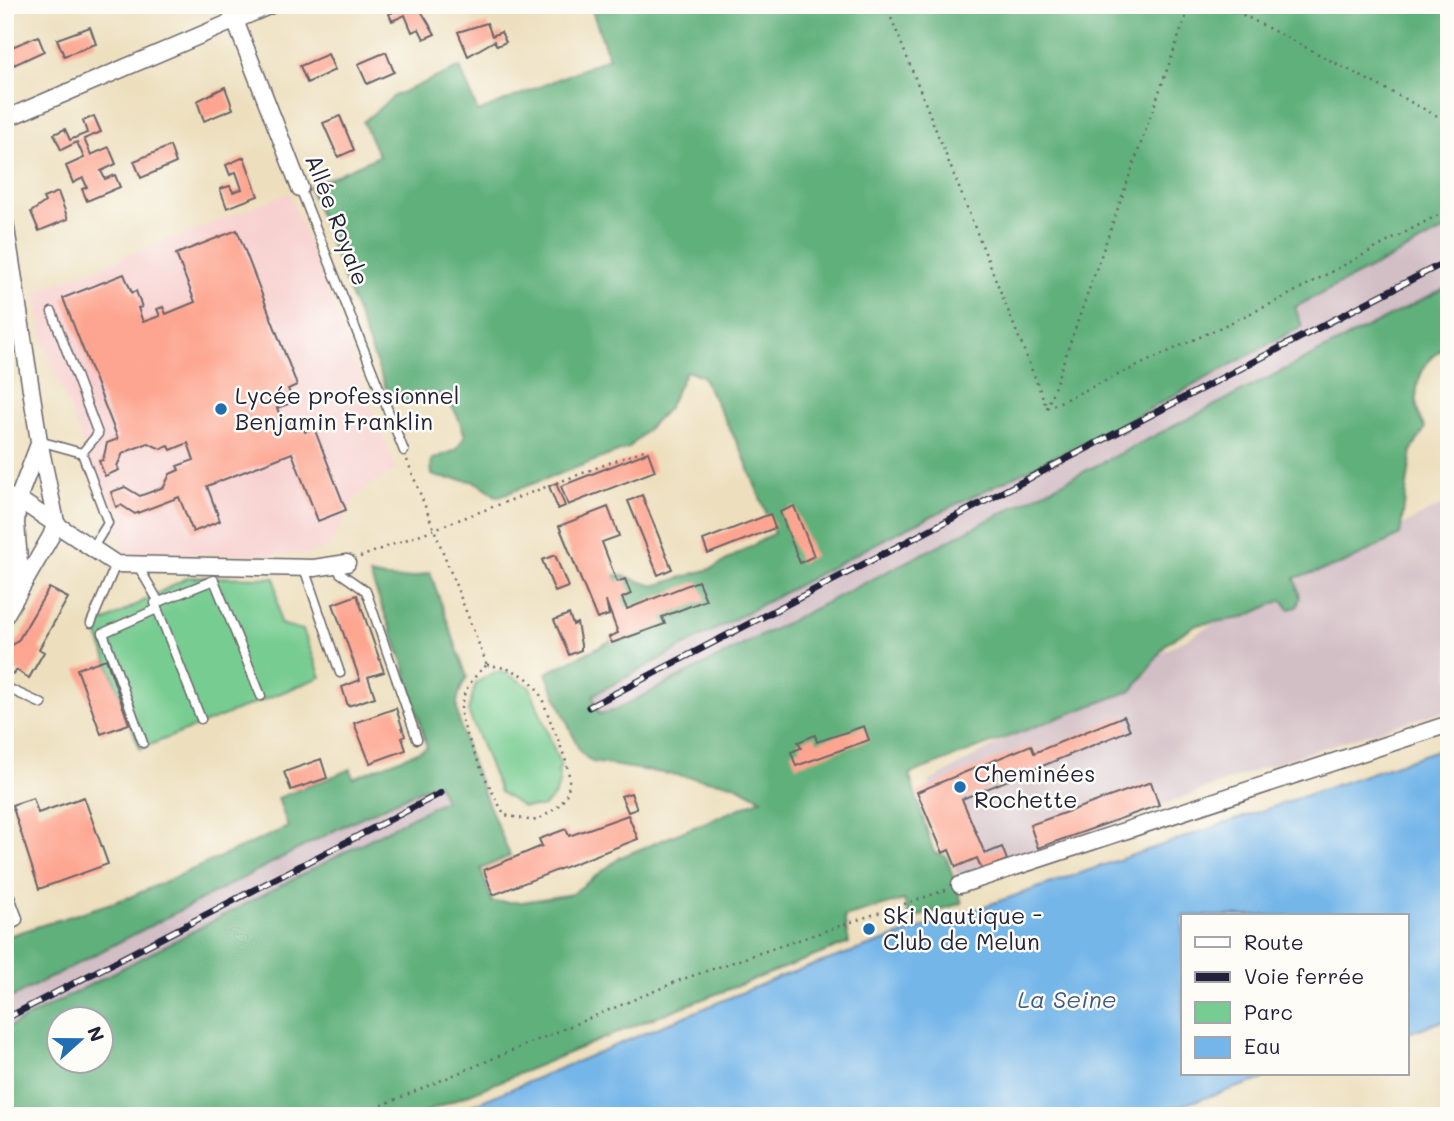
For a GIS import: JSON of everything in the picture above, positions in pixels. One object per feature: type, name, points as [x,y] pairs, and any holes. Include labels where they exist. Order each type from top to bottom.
[{"type":"street","name":"Allée Royale","points":[[229,5],[300,188]]},
{"type":"street","points":[[5,119],[81,89],[113,70],[169,51],[271,5]]},
{"type":"street","points":[[5,222],[39,441],[55,522],[51,536],[5,616]]},
{"type":"street","points":[[21,587],[12,497],[39,441]]},
{"type":"street","points":[[12,497],[55,522],[116,564],[304,568],[342,564]]},
{"type":"street","points":[[960,885],[1449,724]]},
{"type":"street","points":[[5,895],[14,919],[5,923]]},
{"type":"lane","name":"Allée Royale","points":[[300,188],[404,451]]},
{"type":"lane","points":[[52,312],[98,434],[82,453]]},
{"type":"lane","points":[[39,441],[82,453]]},
{"type":"lane","points":[[82,453],[108,523],[92,549]]},
{"type":"lane","points":[[91,623],[116,564]]},
{"type":"lane","points":[[342,564],[340,573],[366,591],[417,739]]},
{"type":"lane","points":[[138,566],[158,605],[201,719]]},
{"type":"lane","points":[[304,568],[340,673]]},
{"type":"lane","points":[[143,744],[103,633],[214,580],[261,696]]},
{"type":"lane","points":[[5,687],[42,704]]},
{"type":"path","points":[[886,5],[1047,408]]},
{"type":"path","points":[[1047,408],[1189,5]]},
{"type":"path","points":[[1224,5],[1449,122]]},
{"type":"path","points":[[1047,408],[1277,301],[1449,209]]},
{"type":"path","points":[[342,564],[644,450]]},
{"type":"path","points":[[404,451],[487,666]]},
{"type":"path","points":[[487,666],[518,673],[537,688],[569,767],[570,790],[563,805],[533,821],[505,815],[493,795],[461,713],[471,681],[487,666]]},
{"type":"path","points":[[356,1116],[683,979],[960,885]]},
{"type":"shaded area","name":"Lycée professionnel Benjamin Franklin","points":[[289,193],[397,471],[372,483],[354,500],[329,548],[307,554],[270,555],[125,553],[45,346],[35,292]]},
{"type":"shaded area","points":[[1449,228],[1449,286],[837,599],[613,711],[599,714],[593,695],[888,537],[1113,429],[1302,326],[1295,307]]},
{"type":"shaded area","points":[[1449,501],[1449,709],[1296,756],[958,880],[929,782],[1202,630]]},
{"type":"shaded area","points":[[437,782],[446,800],[5,1029],[5,1001],[349,823]]},
{"type":"green space","points":[[590,5],[1449,5],[1449,228],[1295,307],[1302,326],[1113,429],[888,537],[593,695],[599,714],[613,711],[1449,286],[1449,346],[1430,360],[1419,381],[1417,405],[1425,428],[1412,450],[1400,535],[1343,564],[1295,578],[1300,597],[1297,607],[1289,609],[1282,600],[1242,618],[1195,625],[1166,644],[1133,690],[909,774],[934,853],[946,856],[962,903],[910,919],[904,900],[844,917],[849,943],[643,1022],[417,1116],[5,1116],[5,1029],[46,1008],[46,1076],[116,1076],[116,1006],[49,1006],[445,800],[437,782],[349,823],[5,1001],[5,937],[130,897],[288,827],[278,798],[351,769],[353,778],[427,748],[403,662],[370,575],[400,579],[430,572],[467,677],[459,692],[457,704],[465,743],[510,856],[481,869],[492,902],[522,902],[572,894],[621,857],[762,799],[733,784],[592,762],[580,752],[546,673],[623,635],[601,576],[621,575],[654,586],[713,568],[774,533],[742,452],[702,376],[686,371],[668,408],[629,448],[497,497],[471,481],[432,475],[431,460],[456,450],[465,436],[458,417],[448,402],[438,394],[411,404],[394,399],[385,386],[309,187],[379,156],[363,122],[394,96],[460,67],[478,112],[609,58]]},
{"type":"green space","points":[[188,577],[275,578],[280,624],[303,630],[321,677],[140,749],[95,627]]},
{"type":"green space","points":[[495,672],[506,673],[530,687],[561,767],[558,770],[557,791],[542,807],[523,807],[500,792],[468,711],[476,683]]},
{"type":"water","name":"La Seine","points":[[1449,746],[1449,1019],[1408,1033],[1408,914],[1181,914],[1181,1076],[1273,1076],[1148,1116],[446,1116],[779,977]]},
{"type":"building","points":[[406,5],[422,5],[420,9],[435,34],[424,39],[419,29],[412,32],[405,15],[392,21],[389,14]]},
{"type":"building","points":[[487,23],[492,36],[501,32],[506,42],[497,46],[494,41],[468,56],[458,32]]},
{"type":"building","points":[[90,27],[96,44],[64,56],[57,39]]},
{"type":"building","points":[[38,36],[44,51],[14,65],[7,49]]},
{"type":"building","points":[[386,52],[394,72],[367,84],[358,64]]},
{"type":"building","points":[[328,54],[335,70],[307,83],[300,66]]},
{"type":"building","points":[[225,87],[233,109],[204,121],[197,101]]},
{"type":"building","points":[[94,116],[101,132],[84,139],[91,155],[109,147],[116,164],[101,171],[105,179],[115,175],[120,187],[87,201],[82,189],[87,187],[83,178],[73,183],[66,166],[84,158],[77,142],[61,150],[54,134],[65,129],[70,140],[87,133],[83,121]]},
{"type":"building","points":[[340,116],[354,150],[338,157],[323,123]]},
{"type":"building","points":[[170,146],[176,163],[141,178],[134,161]]},
{"type":"building","points":[[244,157],[258,196],[227,208],[220,189],[230,186],[233,192],[242,189],[236,172],[230,175],[226,165]]},
{"type":"building","points":[[58,192],[68,219],[39,231],[31,212],[45,202],[43,198]]},
{"type":"building","points":[[237,230],[297,385],[288,389],[294,402],[277,408],[284,425],[300,418],[305,432],[314,428],[346,510],[318,521],[292,453],[207,486],[220,521],[193,532],[179,497],[135,514],[121,505],[116,507],[111,492],[125,487],[140,496],[164,487],[170,474],[179,470],[177,466],[194,460],[188,443],[171,450],[169,446],[161,449],[148,443],[123,453],[117,466],[119,470],[105,476],[99,461],[103,460],[107,443],[118,439],[63,298],[124,274],[132,293],[136,291],[142,307],[138,308],[143,322],[160,316],[157,309],[163,307],[166,314],[195,302],[176,254]]},
{"type":"building","points":[[648,452],[655,471],[568,505],[561,486]]},
{"type":"building","points":[[556,483],[565,506],[558,509],[549,486]]},
{"type":"building","points":[[642,495],[672,569],[658,575],[628,501]]},
{"type":"building","points":[[794,506],[814,556],[800,563],[780,512]]},
{"type":"building","points":[[608,507],[619,536],[602,542],[617,582],[625,579],[631,594],[622,598],[627,609],[698,581],[706,600],[662,617],[665,624],[612,643],[609,637],[618,633],[606,601],[609,615],[597,619],[559,526]]},
{"type":"building","points":[[770,514],[775,528],[708,554],[703,540]]},
{"type":"building","points":[[555,555],[568,587],[555,592],[542,560]]},
{"type":"building","points":[[49,588],[68,598],[39,649],[44,652],[29,678],[16,670],[14,674],[5,670],[9,654],[5,652],[19,639]]},
{"type":"building","points":[[357,595],[384,672],[368,677],[375,697],[348,706],[342,687],[360,680],[333,604]]},
{"type":"building","points":[[569,614],[573,625],[577,623],[581,650],[569,655],[554,620]]},
{"type":"building","points":[[106,659],[129,724],[101,734],[77,669]]},
{"type":"building","points":[[396,708],[405,736],[402,738],[406,750],[370,763],[354,723]]},
{"type":"building","name":"Cheminées Rochette","points":[[1124,716],[1130,730],[962,799],[985,854],[1002,847],[1007,860],[982,870],[977,858],[956,867],[949,850],[943,853],[917,792],[1031,745],[1034,753]]},
{"type":"building","points":[[864,726],[869,740],[796,766],[791,752],[801,748],[798,742],[815,735],[817,742]]},
{"type":"building","points":[[321,759],[327,778],[291,790],[284,772]]},
{"type":"building","points":[[1151,782],[1159,805],[1038,848],[1030,825]]},
{"type":"building","points":[[631,793],[637,809],[628,812],[621,796]]},
{"type":"building","points":[[84,797],[108,864],[39,889],[12,805],[33,798],[38,813]]},
{"type":"building","points":[[628,815],[638,839],[493,895],[484,870],[542,846],[539,839],[566,829],[569,836]]},
{"type":"railway","points":[[589,707],[1449,260]]},
{"type":"railway","points":[[5,1019],[441,793]]},
{"type":"place","name":"Lycée professionnel Benjamin Franklin","points":[[221,409]]},
{"type":"place","name":"Cheminées Rochette","points":[[960,787]]},
{"type":"place","name":"Ski Nautique - Club de Melun","points":[[869,929]]}]
